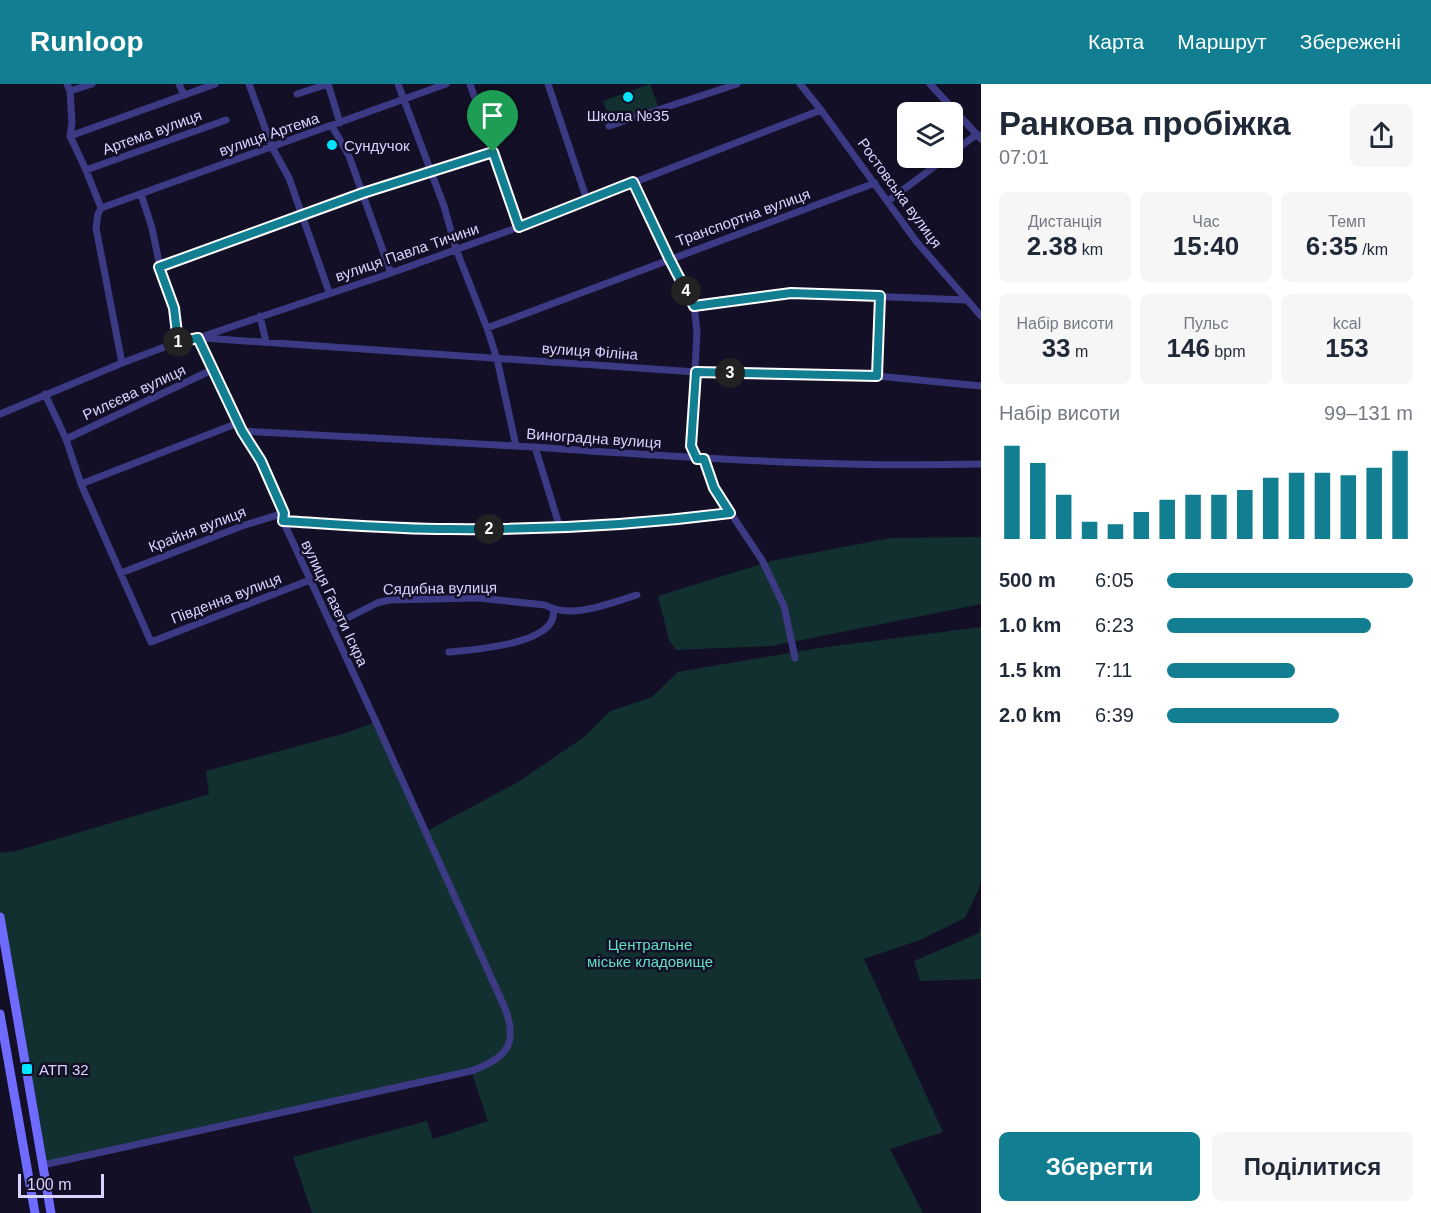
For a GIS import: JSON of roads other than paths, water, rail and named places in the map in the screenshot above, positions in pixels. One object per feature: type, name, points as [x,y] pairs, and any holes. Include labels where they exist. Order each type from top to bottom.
[{"type":"main road","points":[[0,917],[51,1213]]},
{"type":"main road","points":[[0,1014],[34,1213]]},
{"type":"street","points":[[92,84],[69,88],[72,123],[70,136],[87,170],[101,208],[96,228],[122,363]]},
{"type":"street","points":[[180,84],[184,95]]},
{"type":"street","points":[[70,136],[215,84]]},
{"type":"street","points":[[249,84],[272,147],[289,178],[329,292]]},
{"type":"street","points":[[297,94],[328,84],[340,123]]},
{"type":"street","points":[[398,84],[444,206],[456,249],[487,328],[497,359],[516,446]]},
{"type":"street","name":"вулиця Артема","points":[[101,208],[446,84]]},
{"type":"street","points":[[470,84],[519,227]]},
{"type":"street","points":[[548,84],[587,200]]},
{"type":"street","points":[[609,126],[737,84]]},
{"type":"street","name":"Ростовська вулиця","points":[[800,84],[916,241],[981,316]]},
{"type":"street","points":[[930,84],[980,136]]},
{"type":"street","name":"вулиця Павла Тичини","points":[[0,414],[178,342],[198,338],[391,273],[519,227],[821,110]]},
{"type":"street","name":"Артема вулиця","points":[[87,170],[226,120]]},
{"type":"street","points":[[332,126],[349,156],[391,273]]},
{"type":"street","points":[[963,145],[974,137],[980,136]]},
{"type":"street","points":[[159,267],[363,193],[493,152]]},
{"type":"street","points":[[888,201],[933,168]]},
{"type":"street","points":[[633,182],[694,306],[697,332],[691,446],[701,459],[714,488],[762,560],[784,606],[795,658]]},
{"type":"street","name":"Транспортна вулиця","points":[[487,328],[669,258],[875,183]]},
{"type":"street","points":[[141,194],[152,228],[159,267],[174,308],[178,342]]},
{"type":"street","points":[[694,306],[791,293],[966,300]]},
{"type":"street","points":[[877,376],[880,296]]},
{"type":"street","points":[[260,316],[266,342]]},
{"type":"street","points":[[198,338],[242,431],[261,461],[284,513],[283,521],[447,529],[560,528],[675,520],[730,513]]},
{"type":"street","name":"вулиця Філіна","points":[[198,338],[696,372],[877,376],[981,386]]},
{"type":"street","name":"Рилєєва вулиця","points":[[66,439],[214,369]]},
{"type":"street","points":[[45,394],[66,439],[81,484],[121,573]]},
{"type":"street","points":[[81,484],[238,423]]},
{"type":"street","name":"Виноградна вулиця","points":[[242,431],[808,464],[981,464]]},
{"type":"street","points":[[535,447],[560,528]]},
{"type":"street","name":"Крайня вулиця","points":[[121,573],[242,526],[284,513]]},
{"type":"street","name":"вулиця Газети Іскра","points":[[43,1165],[471,1071],[492,1062],[508,1046],[512,1038],[504,1006],[283,521]]},
{"type":"street","name":"Південна вулиця","points":[[121,573],[151,642],[310,580]]},
{"type":"street","name":"Сядибна вулиця","points":[[332,626],[377,603],[389,600],[478,598],[545,604],[553,609],[574,611],[598,607],[637,595]]},
{"type":"street","points":[[449,652],[483,649],[543,633],[552,622],[553,609]]},
{"type":"place","name":"Школа №35","points":[[628,97]]},
{"type":"place","name":"Сундучок","points":[[332,145]]},
{"type":"place","name":"АТП 32","points":[[27,1069]]},
{"type":"park label","name":"Центральне міське кладовище","points":[[650,952]]}]
